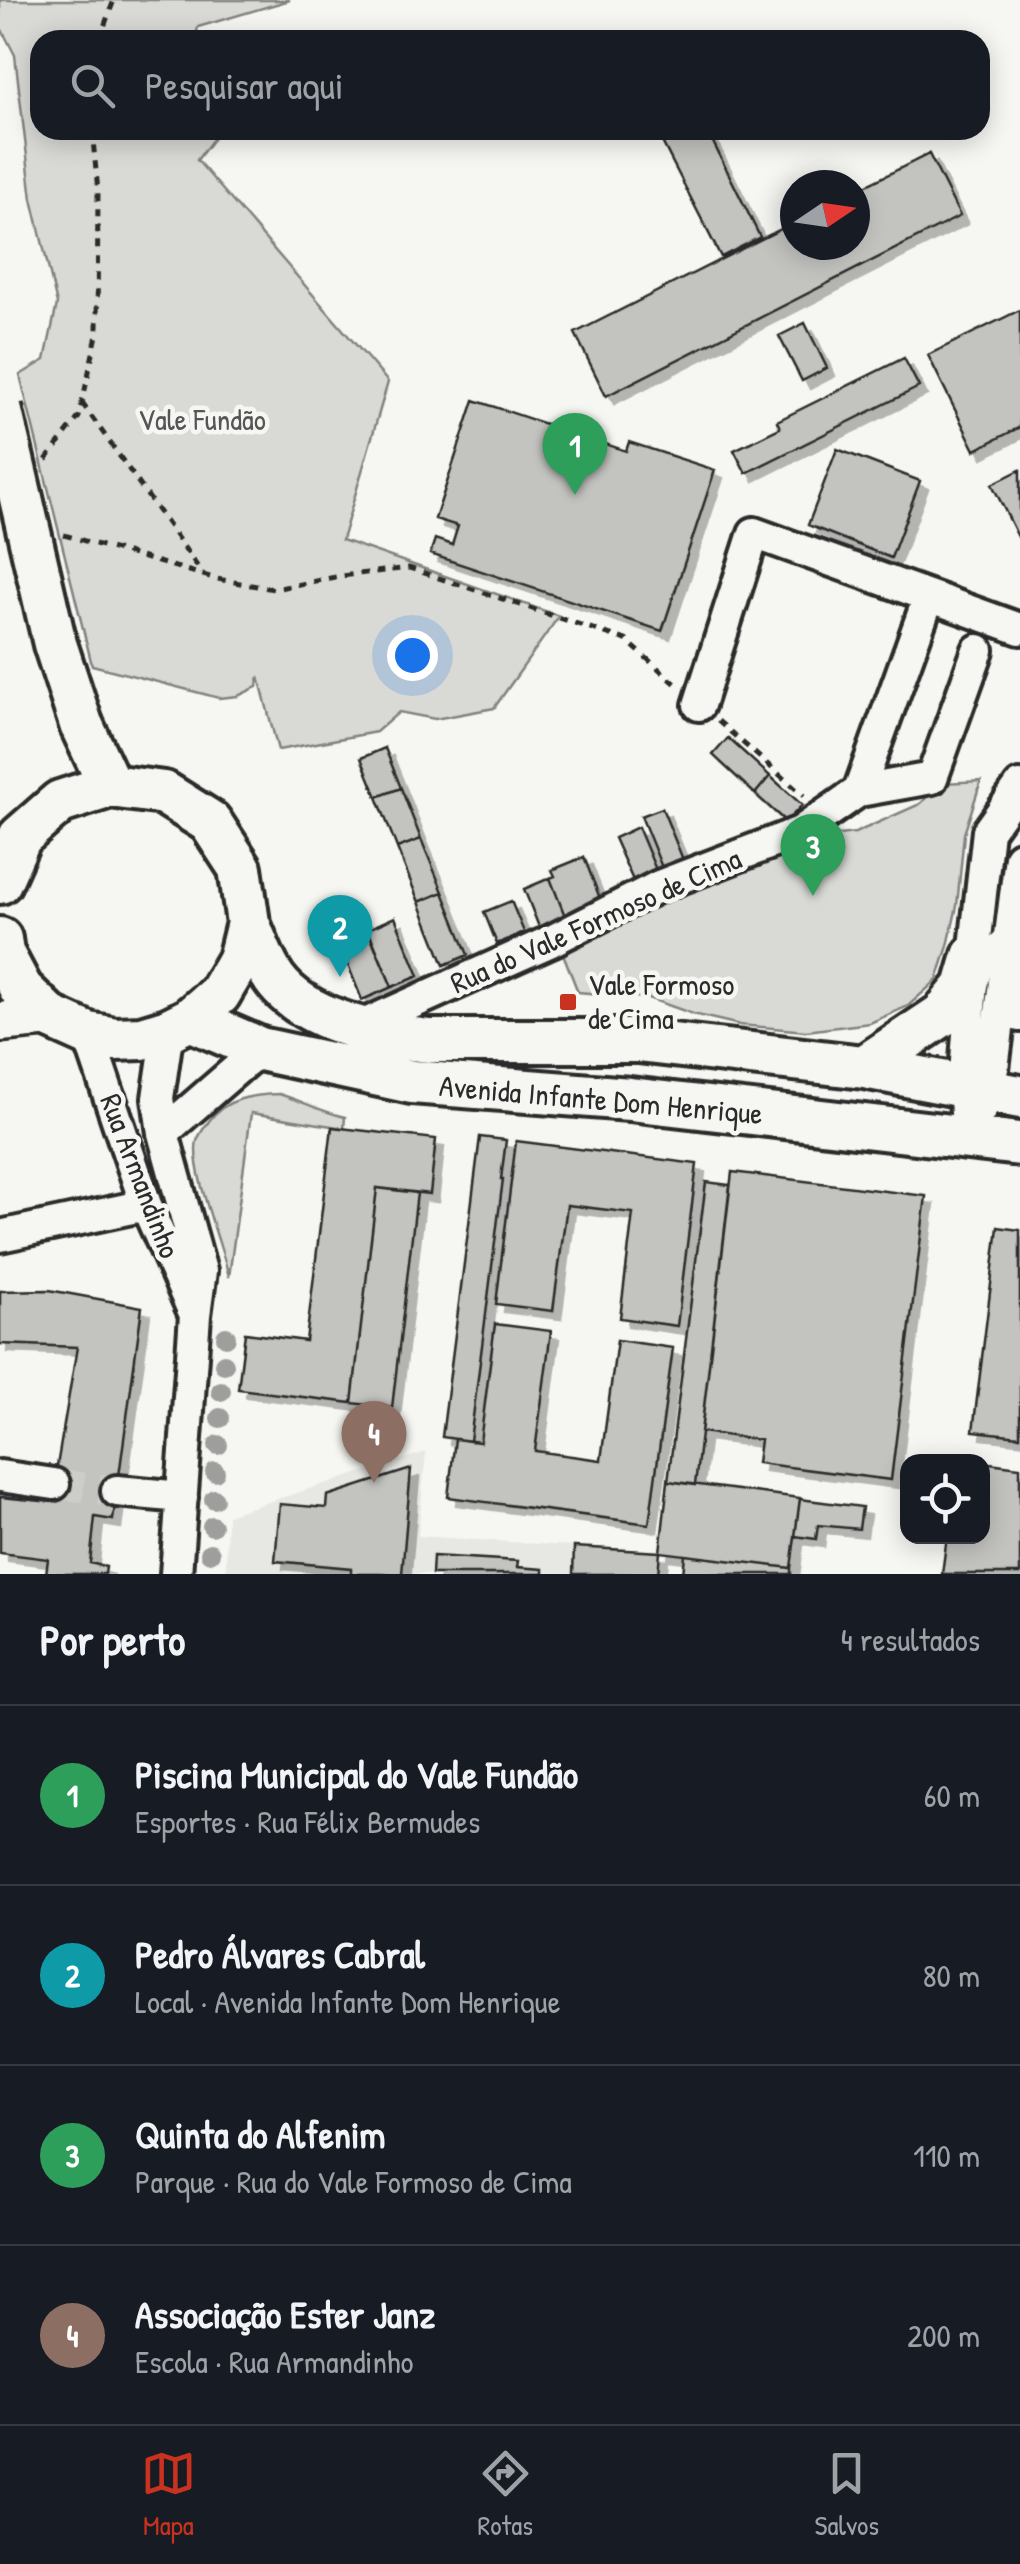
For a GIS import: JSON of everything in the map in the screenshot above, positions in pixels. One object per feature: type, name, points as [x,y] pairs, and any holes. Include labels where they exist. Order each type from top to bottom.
[{"type":"highway","points":[[0,408],[55,644],[81,724],[110,786]]},
{"type":"highway","points":[[0,882],[20,837],[60,802],[110,786],[164,793],[210,822],[240,868],[248,923],[239,960],[219,994],[179,1025],[142,1038],[115,1039],[69,1026],[21,989],[2,953],[0,939]]},
{"type":"highway","name":"Avenida Infante Dom Henrique","points":[[248,923],[272,975],[291,996],[330,1019],[359,1027],[430,1041],[638,1042],[864,1068],[991,1092]]},
{"type":"highway","points":[[864,1068],[942,1015],[991,952],[1014,990],[1020,1010]]},
{"type":"highway","name":"Avenida Infante Dom Henrique","points":[[179,1025],[260,1050],[412,1082],[630,1099],[1020,1144]]},
{"type":"main road","points":[[0,1022],[69,1026]]},
{"type":"street","points":[[699,705],[754,533],[1020,629]]},
{"type":"street","points":[[858,791],[929,598]]},
{"type":"street","points":[[858,791],[932,778],[978,650]]},
{"type":"street","points":[[968,1138],[991,1092],[988,831],[1020,786]]},
{"type":"street","name":"Rua do Vale Formoso de Cima","points":[[359,1027],[534,949],[659,886],[800,832],[858,791]]},
{"type":"street","points":[[991,952],[1020,857]]},
{"type":"street","name":"Rua Armandinho","points":[[176,1574],[195,1316],[202,1271],[163,1133],[158,1098],[179,1025]]},
{"type":"street","name":"Rua Armandinho","points":[[69,1026],[195,1316]]},
{"type":"street","points":[[163,1133],[260,1050]]},
{"type":"street","points":[[0,1236],[146,1205]]},
{"type":"street","points":[[0,1476],[54,1484]]},
{"type":"street","points":[[117,1491],[182,1497]]},
{"type":"path","points":[[103,30],[114,0]]},
{"type":"path","points":[[44,463],[79,417],[97,335],[98,191],[93,140]]},
{"type":"path","points":[[82,403],[204,575]]},
{"type":"path","points":[[57,533],[204,575],[274,589],[409,568],[626,640],[825,815]]},
{"type":"shaded area","points":[[426,1452],[418,1536],[660,1552],[658,1574],[226,1574],[227,1515]]},
{"type":"green space","name":"Vale Fundão","points":[[0,0],[290,0],[197,30],[30,30],[30,140],[212,140],[197,160],[388,382],[342,540],[559,616],[494,708],[435,719],[399,712],[376,732],[278,750],[259,677],[257,687],[238,696],[219,698],[92,665],[20,375],[45,360],[57,304],[32,199],[15,55],[0,26]]},
{"type":"green space","points":[[981,781],[964,834],[957,906],[937,980],[908,1006],[870,1023],[806,1031],[740,1025],[648,998],[578,992],[562,951],[689,885],[806,839],[855,833],[920,804],[943,783]]},
{"type":"green space","points":[[279,1094],[345,1117],[344,1128],[251,1113],[229,1277],[202,1188],[197,1141],[223,1107],[250,1097]]},
{"type":"building","points":[[661,140],[712,140],[760,237],[721,257]]},
{"type":"building","points":[[929,154],[960,216],[606,396],[575,333],[780,230],[780,260],[870,260],[870,184]]},
{"type":"building","points":[[1020,310],[1020,427],[975,450],[928,355]]},
{"type":"building","points":[[805,323],[827,368],[802,381],[779,336]]},
{"type":"building","points":[[904,358],[919,387],[746,473],[734,450],[780,428],[777,421]]},
{"type":"building","points":[[474,400],[626,451],[629,442],[715,470],[662,631],[430,554],[435,539],[452,545],[458,526],[435,519]]},
{"type":"building","points":[[837,449],[920,481],[891,558],[808,525]]},
{"type":"building","points":[[1020,470],[1020,541],[992,484]]},
{"type":"building","points":[[728,738],[770,776],[755,794],[713,755]]},
{"type":"building","points":[[385,748],[401,788],[377,797],[361,758]]},
{"type":"building","points":[[770,776],[802,805],[786,822],[755,794]]},
{"type":"building","points":[[401,788],[421,839],[397,848],[377,797]]},
{"type":"building","points":[[662,808],[686,867],[665,875],[641,816]]},
{"type":"building","points":[[638,827],[659,877],[636,887],[614,838]]},
{"type":"building","points":[[421,839],[443,892],[419,902],[397,848]]},
{"type":"building","points":[[584,857],[601,901],[565,916],[550,878],[555,876],[552,870]]},
{"type":"building","points":[[550,878],[565,916],[539,927],[524,889]]},
{"type":"building","points":[[443,892],[468,955],[444,965],[419,902]]},
{"type":"building","points":[[511,901],[524,932],[497,944],[484,912]]},
{"type":"building","points":[[395,917],[419,976],[392,987],[368,929]]},
{"type":"building","points":[[369,933],[392,987],[362,1000],[340,945]]},
{"type":"building","points":[[332,1127],[436,1139],[430,1194],[377,1188],[352,1403],[238,1389],[245,1333],[306,1341]]},
{"type":"building","points":[[480,1137],[506,1140],[470,1441],[442,1437]]},
{"type":"building","points":[[516,1141],[697,1164],[677,1326],[620,1318],[633,1213],[567,1205],[553,1311],[496,1304]]},
{"type":"building","points":[[732,1172],[926,1196],[891,1480],[757,1463],[760,1440],[701,1432]]},
{"type":"building","points":[[706,1182],[730,1185],[695,1485],[668,1481]]},
{"type":"building","points":[[377,1188],[417,1193],[392,1408],[352,1403]]},
{"type":"building","points":[[998,1227],[1020,1230],[1020,1436],[973,1431]]},
{"type":"building","points":[[49,1290],[142,1307],[113,1520],[95,1517],[90,1563],[106,1567],[105,1574],[46,1574],[48,1559],[0,1553],[0,1497],[51,1502],[77,1347],[0,1344],[0,1291]]},
{"type":"building","points":[[495,1324],[551,1331],[535,1451],[601,1460],[617,1340],[673,1348],[649,1524],[448,1497],[455,1439],[480,1442]]},
{"type":"building","points":[[990,1463],[1020,1467],[1020,1574],[942,1574],[946,1544],[990,1544]]},
{"type":"building","points":[[411,1469],[402,1574],[351,1574],[351,1568],[275,1561],[280,1504],[326,1508],[327,1496]]},
{"type":"building","points":[[668,1481],[800,1498],[791,1568],[660,1552]]},
{"type":"building","points":[[800,1499],[862,1507],[859,1529],[818,1525],[816,1539],[795,1536]]},
{"type":"building","points":[[574,1547],[660,1552],[658,1574],[573,1574]]},
{"type":"building","points":[[685,1555],[791,1568],[791,1574],[683,1574]]},
{"type":"building","points":[[433,1556],[518,1561],[517,1567],[543,1569],[543,1574],[432,1574]]},
{"type":"tunnel","points":[[54,1484],[117,1491]]},
{"type":"place","name":"Piscina Municipal do Vale Fundão","points":[[575,495]]},
{"type":"place","name":"Quinta do Alfenim","points":[[813,896]]},
{"type":"place","name":"Pedro Álvares Cabral","points":[[340,977]]},
{"type":"place","name":"Vale Formoso de Cima","points":[[568,1002]]},
{"type":"place","name":"Associação Ester Janz","points":[[374,1483]]}]
